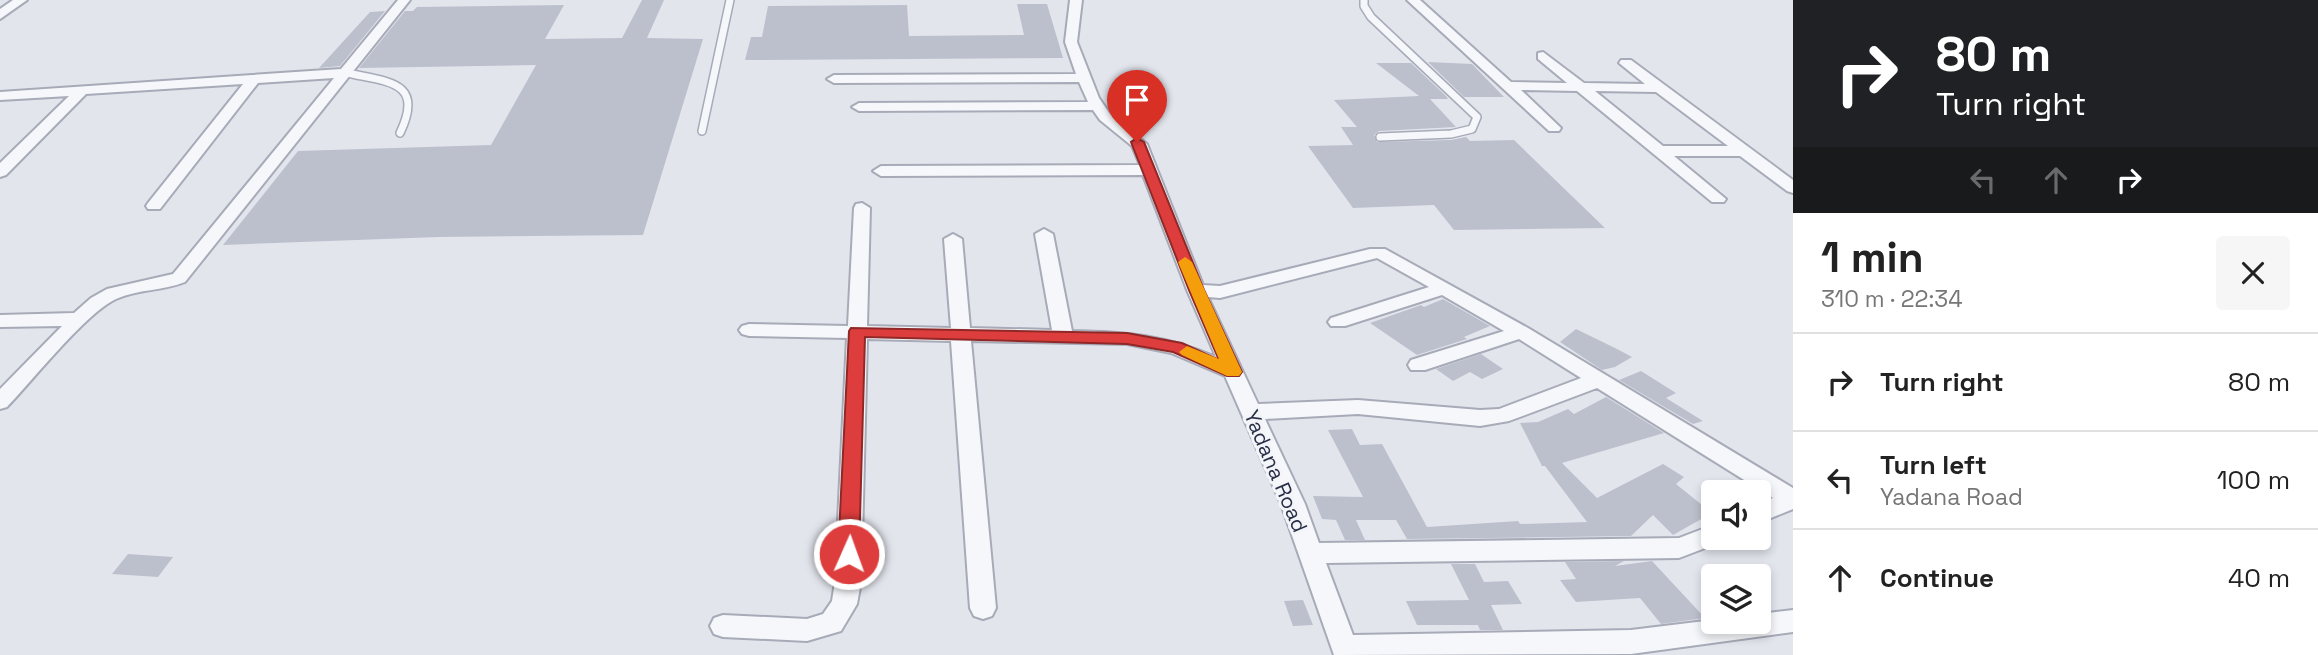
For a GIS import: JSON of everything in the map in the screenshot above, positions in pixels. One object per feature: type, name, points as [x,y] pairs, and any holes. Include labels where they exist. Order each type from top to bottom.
[{"type":"street","points":[[0,15],[21,0]]},
{"type":"street","points":[[0,402],[98,301],[121,290],[158,287],[179,278],[404,0]]},
{"type":"street","points":[[859,107],[1097,106],[1071,42],[1076,0]]},
{"type":"street","points":[[1413,0],[1554,128]]},
{"type":"street","points":[[1543,56],[1718,199]]},
{"type":"street","points":[[1626,63],[1793,188]]},
{"type":"street","points":[[0,107],[6,96],[346,73]]},
{"type":"street","points":[[835,79],[1084,78]]},
{"type":"street","points":[[154,206],[254,79]]},
{"type":"street","points":[[1507,86],[1659,88]]},
{"type":"street","points":[[0,172],[83,90]]},
{"type":"street","name":"Yadana Road","points":[[1097,106],[1105,117],[1137,142],[1196,290],[1293,504],[1345,651]]},
{"type":"street","points":[[1659,151],[1743,151]]},
{"type":"street","points":[[881,171],[1149,170]]},
{"type":"street","points":[[723,626],[807,630],[832,623],[844,604],[848,582],[862,208]]},
{"type":"street","points":[[1044,234],[1063,336]]},
{"type":"street","points":[[954,239],[983,608]]},
{"type":"street","points":[[1196,290],[1220,292],[1379,253],[1521,332],[1793,499]]},
{"type":"street","points":[[1338,322],[1444,288]]},
{"type":"street","points":[[0,321],[79,319]]},
{"type":"street","points":[[750,330],[1063,336],[1155,342],[1177,347],[1233,372]]},
{"type":"street","points":[[1418,365],[1521,332]]},
{"type":"street","points":[[1251,412],[1358,407],[1501,416],[1598,380]]},
{"type":"street","points":[[1771,509],[1793,499]]},
{"type":"street","points":[[1310,553],[1679,548],[1701,540]]},
{"type":"street","points":[[1345,651],[1631,642],[1793,621]]},
{"type":"lane","points":[[702,131],[730,0]]},
{"type":"lane","points":[[1364,0],[1364,6],[1371,17],[1477,117],[1472,129],[1451,134],[1380,137]]},
{"type":"lane","points":[[346,73],[390,83],[405,90],[412,102],[411,115],[400,133]]},
{"type":"building","points":[[642,0],[664,0],[647,38],[703,39],[643,235],[438,237],[223,245],[298,151],[491,145],[536,65],[359,68],[405,11],[413,11],[417,7],[564,5],[545,39],[622,38]]},
{"type":"building","points":[[1017,4],[1047,4],[1063,58],[745,60],[751,37],[762,37],[768,6],[907,5],[909,36],[1024,35]]},
{"type":"building","points":[[385,11],[340,66],[319,68],[370,12]]},
{"type":"building","points":[[1428,62],[1472,64],[1504,97],[1464,97]]},
{"type":"building","points":[[1376,63],[1411,63],[1446,96],[1448,99],[1430,99],[1456,127],[1379,131],[1374,135],[1377,142],[1451,140],[1466,137],[1470,141],[1514,140],[1605,228],[1454,230],[1434,205],[1353,208],[1308,146],[1353,145],[1341,127],[1357,127],[1334,100],[1419,96]]},
{"type":"building","points":[[1443,299],[1490,326],[1464,337],[1467,339],[1417,355],[1370,323],[1421,305],[1424,307]]},
{"type":"building","points":[[1576,329],[1632,357],[1615,367],[1602,370],[1560,342]]},
{"type":"building","points":[[1481,354],[1503,369],[1482,379],[1470,372],[1453,381],[1436,369]]},
{"type":"building","points":[[1641,371],[1676,393],[1666,398],[1703,421],[1693,424],[1619,380]]},
{"type":"building","points":[[1606,397],[1664,433],[1562,463],[1597,498],[1663,464],[1684,477],[1676,484],[1701,504],[1701,519],[1673,535],[1653,515],[1631,536],[1407,539],[1396,520],[1356,520],[1365,540],[1345,540],[1336,520],[1322,519],[1313,496],[1363,497],[1328,430],[1352,429],[1360,445],[1382,444],[1427,527],[1518,521],[1520,524],[1587,522],[1545,466],[1542,466],[1520,423],[1538,422],[1568,409],[1574,414]]},
{"type":"building","points":[[128,554],[173,557],[158,577],[112,574]]},
{"type":"building","points":[[1624,561],[1615,566],[1652,561],[1701,614],[1701,619],[1661,624],[1640,598],[1576,602],[1560,580],[1576,579],[1565,562]]},
{"type":"building","points":[[1451,564],[1475,564],[1484,582],[1508,581],[1522,604],[1491,605],[1503,630],[1480,630],[1478,625],[1417,625],[1406,601],[1469,600]]},
{"type":"building","points":[[1303,600],[1313,625],[1293,626],[1284,601]]},
{"type":"slow traffic","points":[[1185,262],[1233,372],[1187,352]]},
{"type":"route","points":[[849,554],[857,331],[1127,338],[1177,347],[1233,372],[1196,290],[1137,142]]}]
